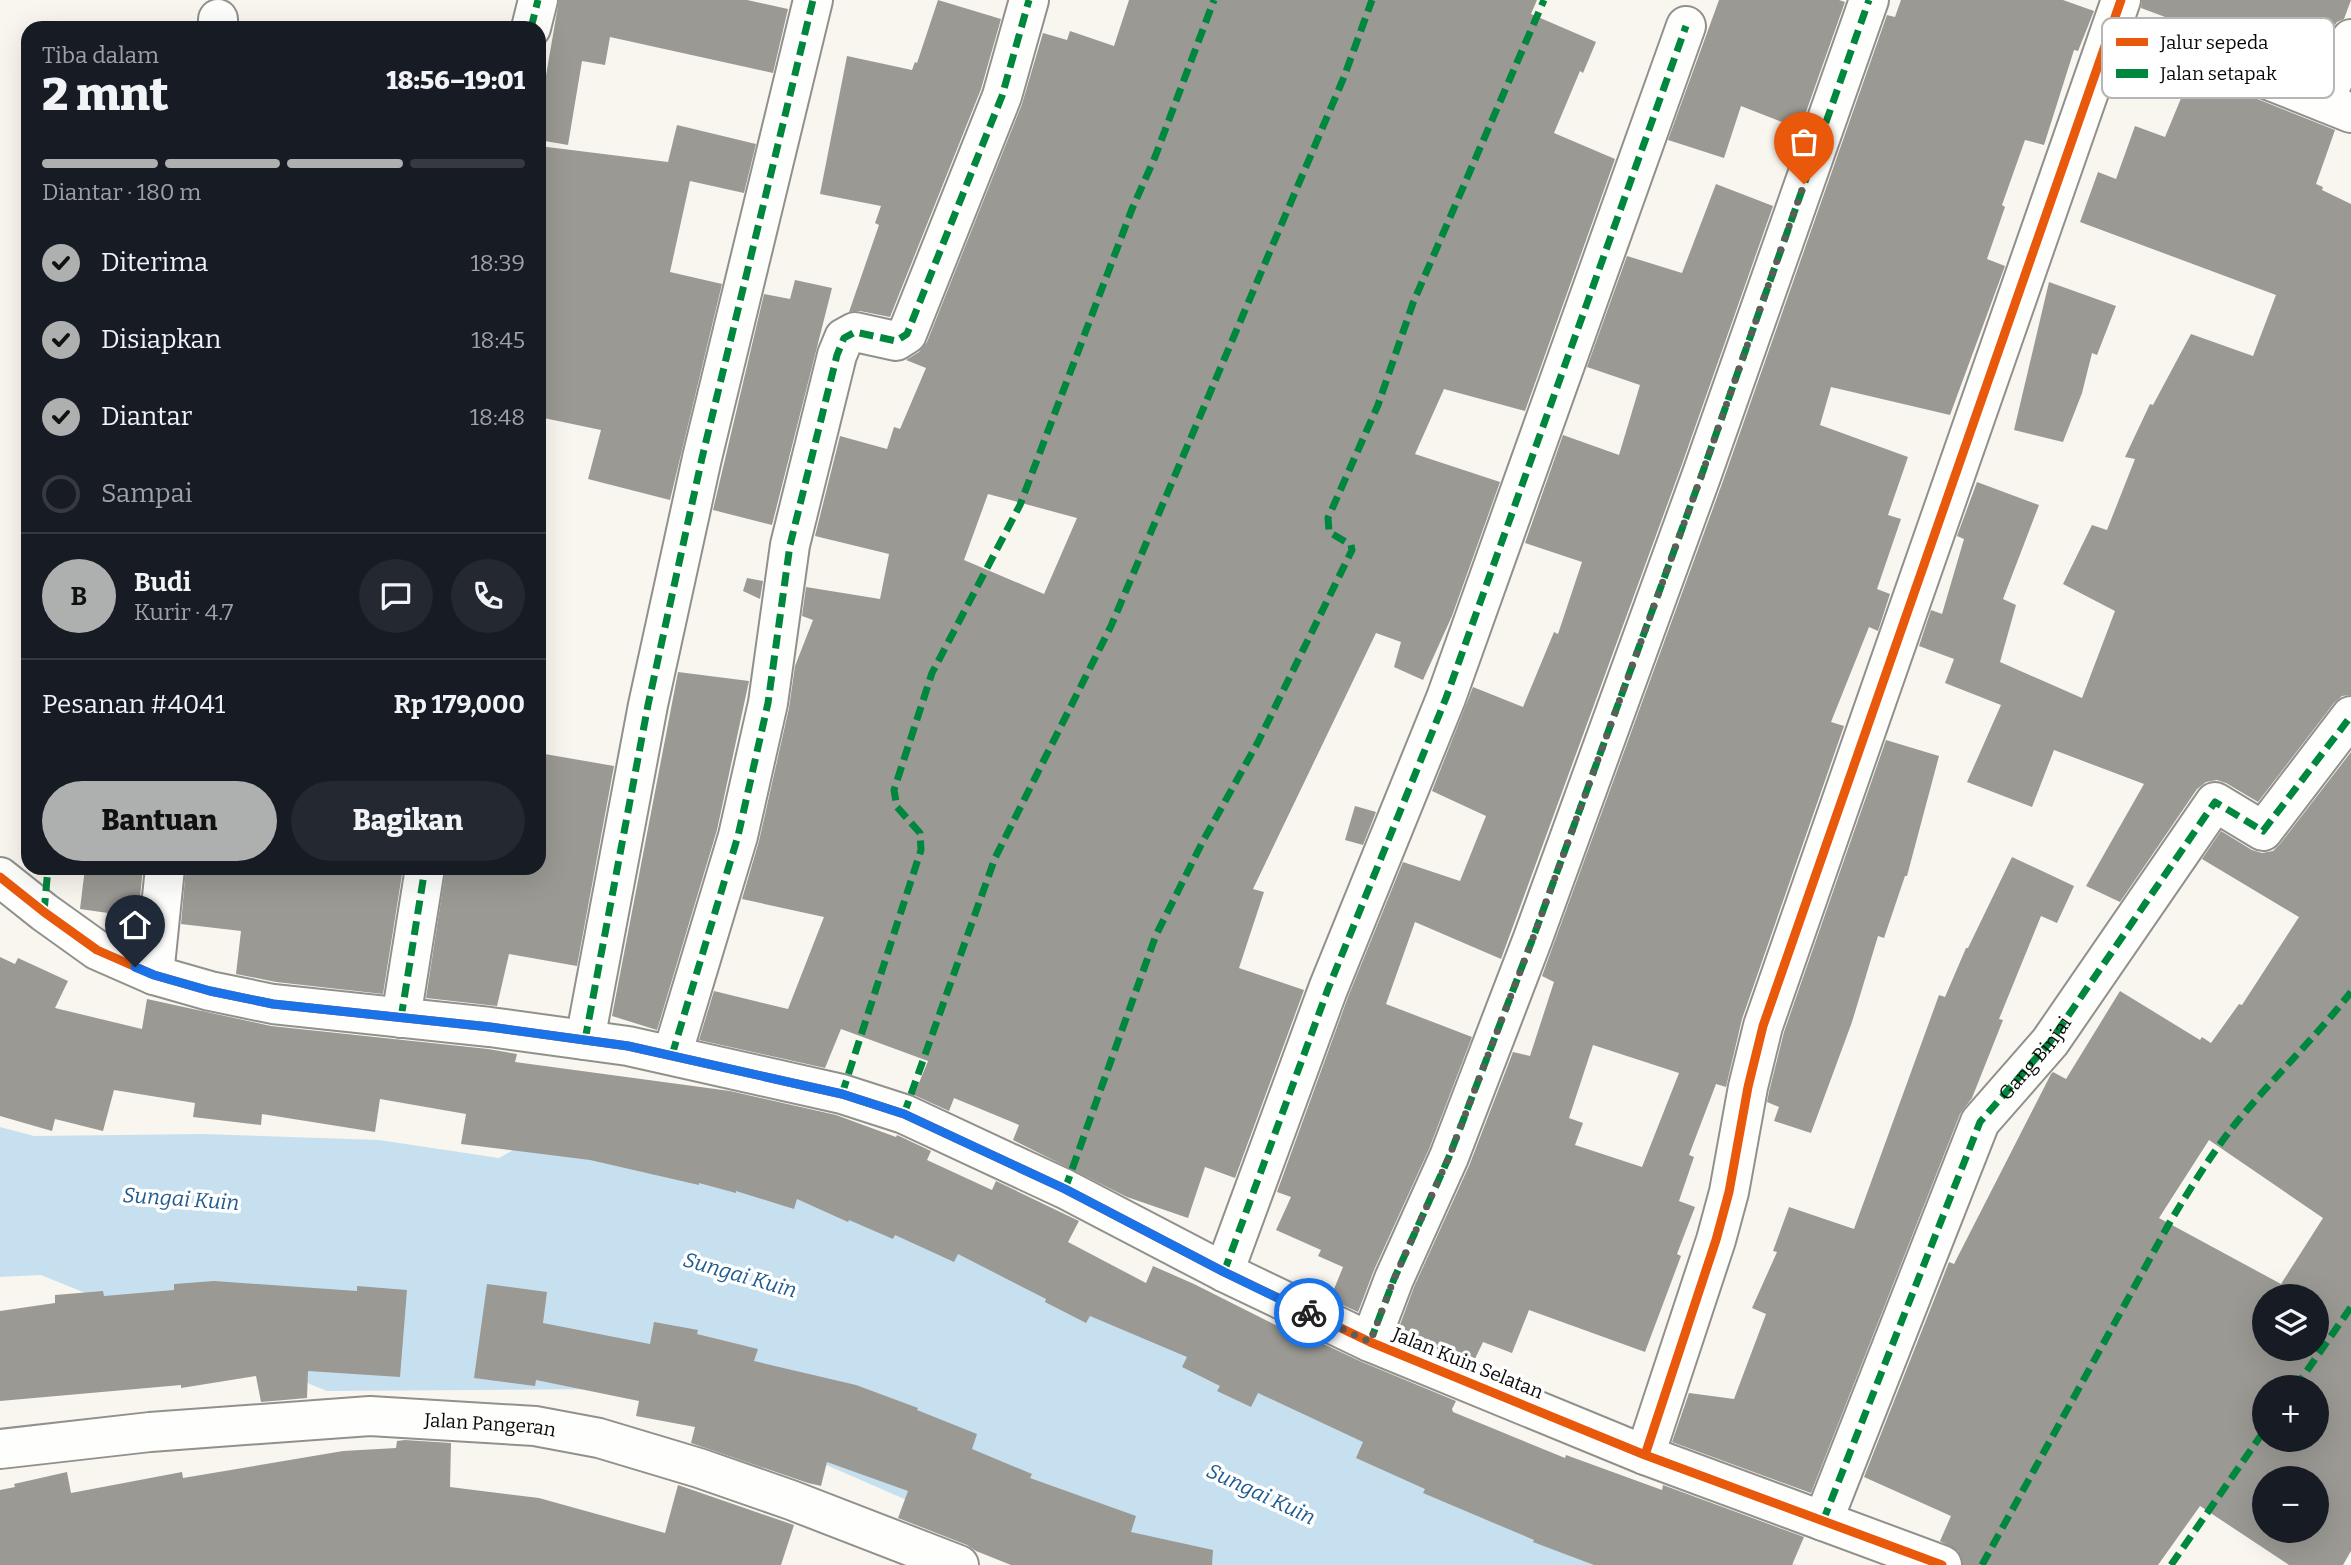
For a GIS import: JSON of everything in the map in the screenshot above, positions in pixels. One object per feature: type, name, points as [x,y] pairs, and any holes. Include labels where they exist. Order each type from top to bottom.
[{"type":"street","points":[[533,21],[538,0]]},
{"type":"street","points":[[585,1040],[648,705],[673,588],[813,0]]},
{"type":"street","points":[[672,1055],[738,836],[768,703],[790,545],[837,355],[844,338],[855,332],[896,341],[907,334],[1002,96],[1030,0]]},
{"type":"street","points":[[1370,1342],[1394,1279],[1449,1157],[1533,938],[1702,474],[1869,0]]},
{"type":"street","points":[[2115,18],[2121,0]]},
{"type":"street","points":[[1224,1272],[1328,989],[1446,698],[1686,26]]},
{"type":"street","points":[[2312,98],[2337,108],[2351,40]]},
{"type":"street","points":[[1644,1455],[1716,1240],[1729,1192],[1748,1087],[1763,1026],[2102,54]]},
{"type":"street","name":"Gang Binjai","points":[[1823,1521],[1980,1122],[2050,1042],[2215,802],[2263,831],[2351,716]]},
{"type":"street","points":[[154,975],[164,875]]},
{"type":"street","points":[[401,1018],[424,875]]},
{"type":"street","name":"Jalan Kuin Selatan","points":[[0,877],[97,950],[154,975],[210,991],[273,1004],[490,1027],[628,1046],[842,1094],[904,1114],[1065,1189],[1224,1272],[1370,1342],[1644,1455],[1942,1565]]},
{"type":"street","name":"Jalan Pangeran","points":[[0,1449],[150,1432],[370,1416],[535,1426],[599,1438],[699,1468],[791,1500],[959,1565]]},
{"type":"water","name":"Sungai Kuin","points":[[573,1116],[845,1173],[1618,1494],[1797,1565],[1056,1565],[824,1464],[617,1389],[327,1391],[41,1275],[0,1277],[0,1127],[34,1136],[202,1134],[379,1140],[499,1158]]},
{"type":"building","points":[[559,0],[747,0],[788,9],[773,73],[610,37],[605,65],[582,61],[568,145],[546,141],[546,75]]},
{"type":"building","points":[[938,0],[1001,19],[981,89],[890,317],[860,311],[849,312],[879,225],[875,223],[881,206],[820,194],[847,56],[912,70],[915,62],[917,63]]},
{"type":"building","points":[[1129,0],[1537,0],[1531,14],[1596,42],[1583,73],[1580,71],[1554,133],[1615,159],[1525,411],[1444,389],[1415,454],[1500,482],[1452,616],[1423,680],[1394,667],[1401,642],[1376,633],[1253,889],[1264,892],[1239,968],[1304,990],[1235,1178],[1205,1167],[1188,1218],[1127,1197],[1013,1140],[1019,1125],[954,1098],[949,1111],[914,1095],[928,1061],[841,1029],[825,1068],[699,1040],[714,991],[788,1009],[824,917],[742,899],[759,841],[789,708],[795,666],[813,620],[802,616],[806,587],[880,599],[889,554],[815,536],[840,436],[887,449],[894,427],[900,429],[926,368],[906,360],[919,352],[927,342],[1022,104],[1043,33],[1067,40],[1070,31],[1114,46]],"holes":[[[988,494],[1077,518],[1044,594],[964,560]]]},
{"type":"building","points":[[1719,0],[1845,2],[1800,129],[1741,106],[1724,158],[1668,140]]},
{"type":"building","points":[[1901,0],[2063,0],[2094,11],[2078,51],[2074,50],[2044,145],[2025,140],[2002,205],[2005,207],[1987,259],[2005,266],[1950,415],[1831,387],[1820,425],[1908,457],[1888,515],[1901,519],[1877,589],[1890,594],[1878,631],[1869,627],[1831,722],[1844,726],[1742,1019],[1726,1087],[1716,1084],[1689,1155],[1694,1157],[1679,1201],[1695,1207],[1677,1254],[1681,1256],[1645,1352],[1529,1310],[1512,1353],[1483,1342],[1474,1361],[1398,1330],[1414,1287],[1469,1166],[1513,1052],[1530,1056],[1554,982],[1542,976],[1723,481],[1887,15],[1895,17]],"holes":[[[1593,1045],[1679,1073],[1642,1167],[1575,1145],[1583,1123],[1569,1118]]]},
{"type":"building","points":[[2142,0],[2351,0],[2344,19],[2334,26],[2334,18],[2168,18],[2141,8]]},
{"type":"building","points":[[2181,98],[2255,98],[2335,130],[2316,184],[2323,187],[2322,190],[2351,204],[2351,695],[2342,696],[2334,703],[2258,802],[2217,780],[2206,782],[2197,789],[2120,902],[2086,886],[2144,784],[2054,750],[2032,807],[1967,782],[2001,705],[1945,683],[1954,659],[1919,646],[1931,610],[1942,614],[1964,539],[1957,536],[1977,482],[2039,505],[2003,599],[2016,605],[2000,662],[2082,698],[2115,611],[2063,584],[2092,525],[2107,530],[2135,459],[2125,457],[2150,404],[2153,405],[2191,334],[2253,356],[2276,295],[2080,222],[2098,172],[2116,179],[2135,126],[2165,137]]},
{"type":"building","points":[[677,125],[756,144],[744,193],[690,181],[670,272],[722,284],[670,500],[588,479],[601,430],[546,418],[546,147],[668,162]]},
{"type":"building","points":[[1716,184],[1773,206],[1681,467],[1501,959],[1415,922],[1386,1004],[1472,1037],[1429,1149],[1374,1270],[1358,1312],[1330,1299],[1343,1267],[1318,1256],[1321,1250],[1276,1230],[1291,1197],[1277,1192],[1348,997],[1403,862],[1460,881],[1486,816],[1432,791],[1473,687],[1523,707],[1554,632],[1558,634],[1582,562],[1525,543],[1563,435],[1619,455],[1640,385],[1587,367],[1627,256],[1682,273]]},
{"type":"building","points":[[795,280],[832,288],[772,525],[713,510],[764,294],[790,299]]},
{"type":"building","points":[[2049,282],[2116,306],[2097,355],[2092,353],[2082,393],[2063,442],[2014,430]]},
{"type":"building","points":[[747,578],[763,581],[760,599],[743,591]]},
{"type":"building","points":[[678,672],[749,681],[717,830],[657,1030],[612,1016]]},
{"type":"building","points":[[1886,740],[1939,756],[1907,876],[1884,938],[1878,936],[1852,1022],[1811,1133],[1774,1121],[1779,1107],[1767,1102],[1784,1032]]},
{"type":"building","points":[[2351,752],[2351,1551],[2343,1565],[2289,1565],[2256,1543],[2329,1543],[2329,1466],[2252,1466],[2252,1540],[2200,1506],[2158,1565],[1963,1565],[1958,1551],[1940,1541],[1951,1516],[1864,1477],[1949,1262],[1954,1264],[2051,1074],[2053,1072],[2066,1079],[2120,991],[2200,1040],[2202,1037],[2211,1043],[2239,1004],[2242,1005],[2299,917],[2202,859],[2221,831],[2252,850],[2262,853],[2273,851]],"holes":[[[2209,1140],[2323,1218],[2281,1284],[2159,1218]]]},
{"type":"building","points":[[546,754],[614,766],[577,966],[509,954],[497,1006],[426,998],[445,875],[546,875]]},
{"type":"building","points":[[1355,806],[1376,812],[1363,845],[1345,840]]},
{"type":"building","points":[[2012,857],[2074,886],[2057,923],[2041,916],[1999,1019],[2003,1020],[1972,1098],[1960,1114],[1811,1493],[1672,1442],[1689,1393],[1734,1399],[1766,1314],[1752,1308],[1777,1252],[1773,1251],[1789,1207],[1854,1229],[1939,995],[1945,997],[1966,948]]},
{"type":"building","points":[[84,875],[142,875],[137,927],[114,925],[115,914],[80,909]]},
{"type":"building","points":[[185,875],[402,875],[383,994],[276,982],[236,974],[241,931],[181,924]]},
{"type":"building","points":[[0,957],[15,964],[18,958],[68,981],[55,1008],[142,1029],[147,999],[271,1026],[488,1049],[517,1054],[515,1062],[730,1091],[836,1115],[896,1137],[897,1135],[931,1151],[927,1160],[992,1190],[996,1181],[1079,1221],[1068,1242],[1146,1283],[1153,1266],[1311,1343],[1313,1339],[1456,1401],[1453,1412],[1565,1458],[1566,1455],[1662,1490],[1663,1485],[1804,1537],[1792,1565],[1594,1565],[1533,1542],[1534,1540],[1423,1493],[1425,1489],[1356,1458],[1363,1442],[1258,1393],[1251,1407],[1217,1391],[1220,1386],[1182,1367],[1187,1357],[1090,1316],[1086,1323],[1045,1302],[1046,1299],[958,1254],[954,1262],[895,1235],[893,1239],[797,1199],[794,1209],[736,1191],[590,1160],[461,1144],[466,1114],[380,1099],[375,1132],[262,1114],[261,1125],[193,1117],[195,1103],[114,1090],[103,1131],[55,1119],[52,1131],[0,1116]]},
{"type":"building","points":[[214,1281],[357,1291],[357,1286],[407,1290],[400,1377],[308,1371],[307,1398],[261,1402],[256,1376],[181,1388],[181,1385],[0,1401],[0,1311],[55,1303],[55,1295],[103,1291],[104,1296],[174,1290],[174,1284]]},
{"type":"building","points":[[487,1284],[547,1292],[543,1323],[650,1344],[654,1322],[698,1330],[697,1334],[758,1349],[754,1361],[856,1385],[918,1408],[917,1410],[977,1434],[972,1449],[1032,1474],[1030,1478],[1136,1516],[1131,1532],[1213,1550],[1212,1565],[1011,1565],[898,1518],[908,1491],[827,1462],[821,1486],[808,1483],[691,1443],[695,1427],[636,1416],[639,1401],[536,1380],[535,1386],[474,1378]]},
{"type":"building","points":[[397,1441],[451,1443],[450,1487],[539,1498],[665,1533],[678,1485],[794,1525],[781,1565],[0,1565],[0,1490],[15,1487],[14,1484],[67,1472],[71,1493],[182,1472],[183,1478],[343,1451],[396,1448]]},
{"type":"marked path","points":[[533,21],[538,0]]},
{"type":"marked path","points":[[585,1040],[648,705],[702,458],[813,0]]},
{"type":"marked path","points":[[672,1055],[738,836],[768,703],[790,545],[837,355],[844,338],[855,332],[896,341],[907,334],[1002,96],[1029,0]]},
{"type":"marked path","points":[[842,1094],[921,850],[920,833],[897,807],[894,790],[932,673],[1020,505],[1214,0]]},
{"type":"marked path","points":[[904,1114],[995,858],[1111,626],[1344,77],[1372,0]]},
{"type":"marked path","points":[[1065,1189],[1156,935],[1203,841],[1258,742],[1352,550],[1351,545],[1329,532],[1328,518],[1378,405],[1413,303],[1544,0]]},
{"type":"marked path","points":[[1370,1342],[1394,1279],[1449,1157],[1533,938],[1702,474],[1869,0]]},
{"type":"marked path","points":[[1224,1272],[1328,989],[1446,698],[1686,26]]},
{"type":"marked path","points":[[1823,1521],[1980,1122],[2050,1042],[2215,802],[2263,831],[2351,716]]},
{"type":"marked path","points":[[44,912],[47,875]]},
{"type":"marked path","points":[[401,1018],[424,875]]},
{"type":"marked path","points":[[1982,1565],[2170,1222],[2201,1172],[2236,1123],[2351,992]]},
{"type":"marked path","points":[[2304,1375],[2351,1307]]},
{"type":"marked path","points":[[2171,1565],[2252,1448]]},
{"type":"cycle path","points":[[2115,18],[2121,0]]},
{"type":"cycle path","points":[[1645,1455],[1716,1240],[1729,1192],[1748,1087],[1763,1026],[2102,54]]},
{"type":"cycle path","points":[[0,877],[97,950],[154,975],[210,991],[273,1004],[490,1027],[628,1046],[842,1094],[904,1114],[1065,1189],[1224,1272],[1370,1342],[1645,1455],[1942,1565]]},
{"type":"way so far","points":[[1309,1313],[1370,1342],[1394,1279],[1449,1157],[1533,938],[1804,184]]},
{"type":"route","points":[[135,967],[210,991],[273,1004],[490,1027],[628,1046],[842,1094],[904,1114],[1065,1189],[1309,1313]]}]
